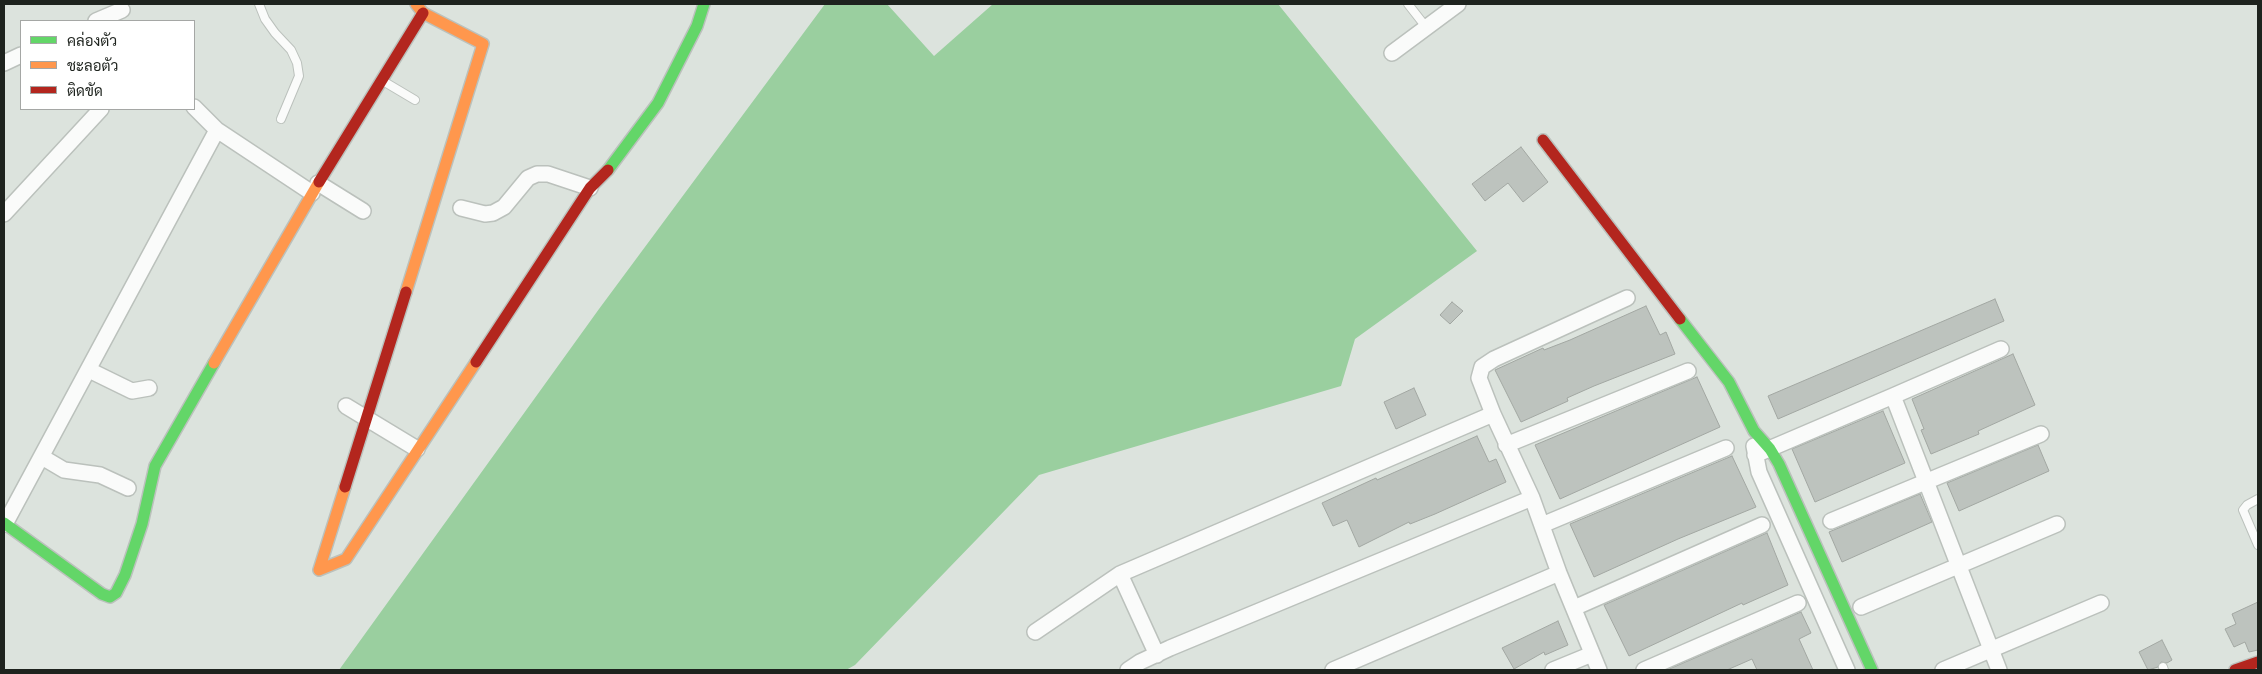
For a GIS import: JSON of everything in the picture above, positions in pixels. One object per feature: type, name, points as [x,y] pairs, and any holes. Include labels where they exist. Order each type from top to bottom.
[{"type":"street","points":[[416,4],[424,13],[483,44],[319,570],[346,559],[590,188],[608,170],[658,103],[697,26],[704,4]]},
{"type":"street","points":[[1392,53],[1458,4]]},
{"type":"street","points":[[99,20],[123,12]]},
{"type":"street","points":[[217,130],[5,524],[102,594],[110,597],[116,593],[125,574],[142,524],[155,466],[315,188],[424,13]]},
{"type":"street","points":[[4,63],[20,55]]},
{"type":"street","points":[[195,108],[217,130],[315,188],[363,211]]},
{"type":"street","points":[[4,214],[100,110]]},
{"type":"street","points":[[1543,140],[1729,382],[1754,431],[1770,449],[1872,670]]},
{"type":"street","points":[[461,208],[485,214],[493,213],[504,207],[528,178],[537,174],[548,174],[590,188]]},
{"type":"street","points":[[1600,670],[1559,574],[1532,498],[1506,445],[1479,378],[1482,367],[1494,359],[1627,298]]},
{"type":"street","points":[[1755,455],[2001,349]]},
{"type":"street","points":[[89,370],[132,391],[149,388]]},
{"type":"street","points":[[1506,445],[1688,371]]},
{"type":"street","points":[[1894,396],[1999,670]]},
{"type":"street","points":[[346,406],[417,449]]},
{"type":"street","points":[[1035,632],[1120,574],[1493,414]]},
{"type":"street","points":[[1754,431],[1755,455],[1759,472],[1847,670]]},
{"type":"street","points":[[1830,522],[2041,434]]},
{"type":"street","points":[[1542,525],[1726,448]]},
{"type":"street","points":[[42,457],[64,470],[100,475],[128,488]]},
{"type":"street","points":[[1128,670],[1157,654],[1532,498]]},
{"type":"street","points":[[1861,607],[2056,524]]},
{"type":"street","points":[[1574,608],[1762,525]]},
{"type":"street","points":[[1802,570],[1823,561]]},
{"type":"street","points":[[1120,574],[1157,654]]},
{"type":"street","points":[[1333,670],[1559,574]]},
{"type":"street","points":[[1644,670],[1798,603]]},
{"type":"street","points":[[1943,670],[2101,603]]},
{"type":"street","points":[[1553,670],[1592,654]]},
{"type":"street","points":[[2234,670],[2258,662]]},
{"type":"lane","points":[[259,4],[265,19],[291,50],[297,63],[299,76],[281,119]]},
{"type":"lane","points":[[1408,4],[1426,28]]},
{"type":"lane","points":[[381,80],[415,100]]},
{"type":"lane","points":[[2258,499],[2247,505],[2243,510],[2258,545]]},
{"type":"shaded area","points":[[825,4],[887,4],[934,56],[993,4],[1278,4],[1477,251],[1355,339],[1341,386],[1039,475],[855,665],[846,670],[339,670],[599,309]]},
{"type":"building","points":[[1521,147],[1548,182],[1523,202],[1508,183],[1485,201],[1472,184]]},
{"type":"building","points":[[1995,299],[2004,321],[1778,419],[1768,396]]},
{"type":"building","points":[[1452,302],[1463,311],[1450,324],[1440,315]]},
{"type":"building","points":[[1646,306],[1660,335],[1666,332],[1675,354],[1594,386],[1567,398],[1568,401],[1521,422],[1495,370],[1543,348],[1544,350],[1570,340]]},
{"type":"building","points":[[2013,354],[2035,405],[1978,431],[1979,434],[1931,454],[1921,430],[1924,429],[1912,399]]},
{"type":"building","points":[[1697,377],[1720,427],[1560,499],[1535,445]]},
{"type":"building","points":[[1414,388],[1426,415],[1396,429],[1384,402]]},
{"type":"building","points":[[1883,411],[1905,463],[1815,502],[1792,449]]},
{"type":"building","points":[[1477,436],[1489,462],[1496,459],[1506,482],[1435,514],[1410,524],[1409,522],[1359,547],[1347,520],[1333,526],[1322,503],[1376,478],[1377,480]]},
{"type":"building","points":[[2038,445],[2049,471],[1959,511],[1947,483]]},
{"type":"building","points":[[1732,456],[1756,507],[1678,539],[1594,577],[1570,524]]},
{"type":"building","points":[[1920,494],[1932,522],[1842,562],[1829,532]]},
{"type":"building","points":[[1767,533],[1788,585],[1743,605],[1742,603],[1629,656],[1604,605]]},
{"type":"building","points":[[2258,602],[2258,650],[2249,652],[2245,642],[2234,647],[2225,629],[2236,624],[2232,614]]},
{"type":"building","points":[[1801,612],[1811,633],[1799,639],[1813,670],[1757,670],[1752,659],[1727,670],[1667,670]]},
{"type":"building","points":[[1558,621],[1568,645],[1545,655],[1544,652],[1514,669],[1502,648]]},
{"type":"building","points":[[2162,640],[2172,660],[2167,663],[2161,662],[2158,667],[2148,670],[2139,652]]},
{"type":"traffic: fast","points":[[608,170],[658,103],[697,26],[704,4]]},
{"type":"traffic: fast","points":[[1680,319],[1729,382],[1754,431],[1770,449],[1779,464],[1872,670]]},
{"type":"traffic: fast","points":[[4,523],[102,594],[110,597],[116,593],[125,575],[142,524],[155,466],[214,363]]},
{"type":"traffic: slow","points":[[406,292],[483,44],[423,13],[416,4]]},
{"type":"traffic: slow","points":[[214,363],[319,182]]},
{"type":"traffic: slow","points":[[345,487],[319,570],[346,559],[476,362]]},
{"type":"traffic: jam","points":[[319,182],[423,13]]},
{"type":"traffic: jam","points":[[1543,140],[1680,319]]},
{"type":"traffic: jam","points":[[476,362],[590,188],[608,170]]},
{"type":"traffic: jam","points":[[345,487],[406,292]]},
{"type":"traffic: jam","points":[[2235,670],[2258,662]]}]
